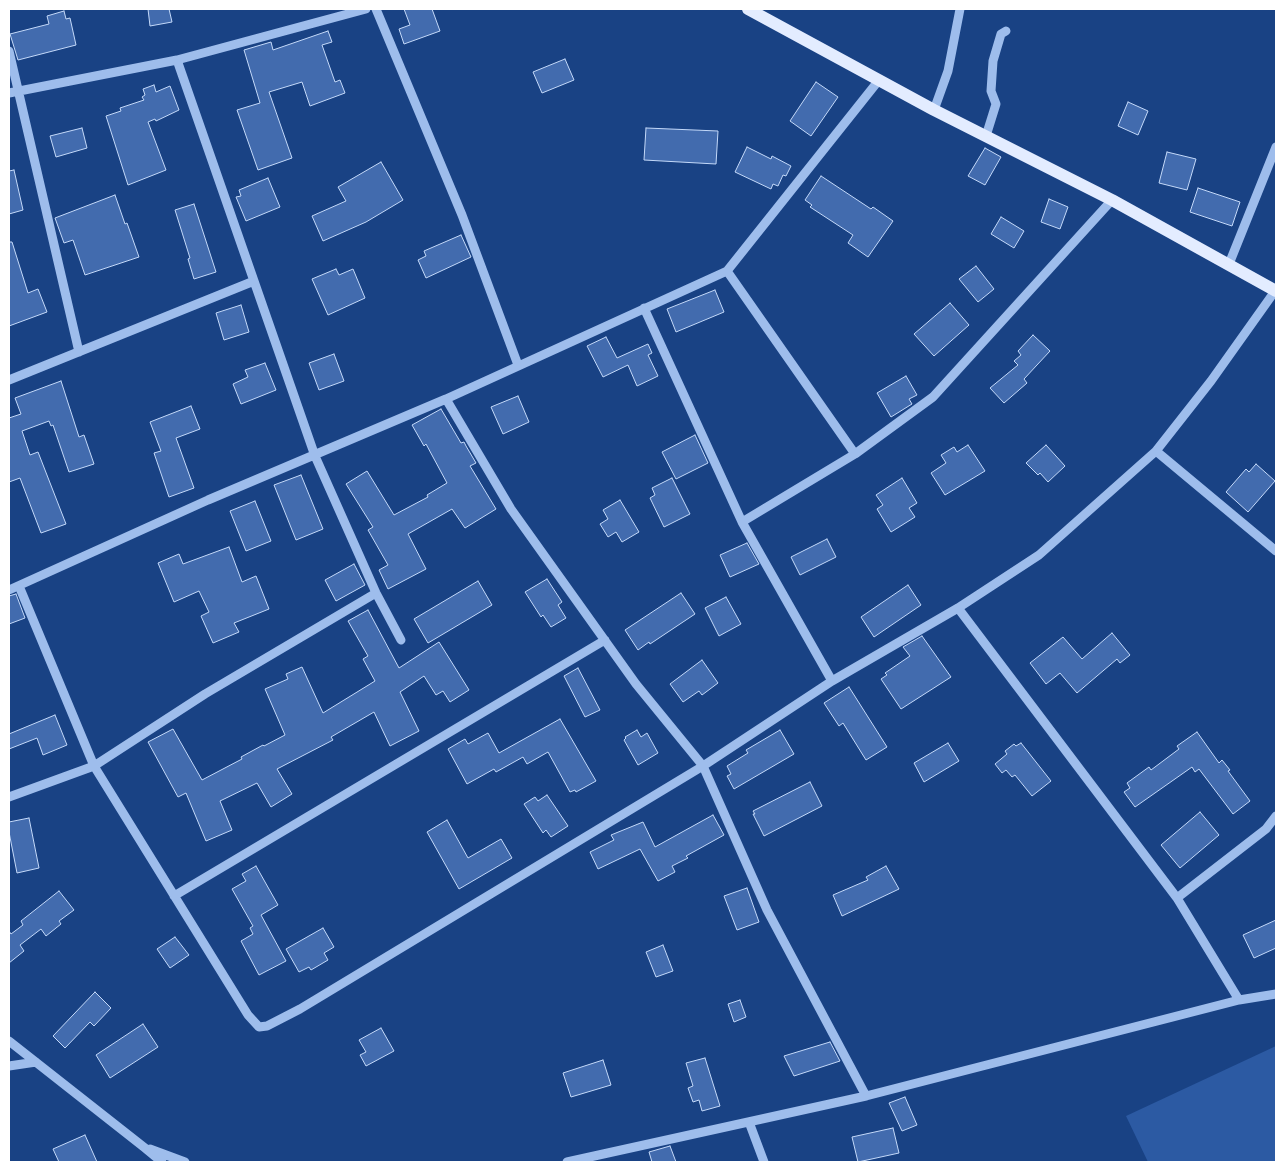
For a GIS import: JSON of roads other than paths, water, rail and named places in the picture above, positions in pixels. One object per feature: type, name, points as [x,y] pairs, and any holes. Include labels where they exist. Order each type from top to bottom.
[{"type":"main road","points":[[748,9],[934,110],[1112,200],[1276,291]]},
{"type":"street","points":[[14,92],[178,60],[366,9]]},
{"type":"street","points":[[376,9],[462,215],[518,365]]},
{"type":"street","points":[[934,110],[948,71],[960,9]]},
{"type":"street","points":[[986,136],[996,104],[991,91],[993,60],[1001,34],[1006,31]]},
{"type":"street","points":[[9,51],[14,92],[79,352]]},
{"type":"street","points":[[178,60],[315,456],[376,593],[401,640]]},
{"type":"street","points":[[9,590],[208,500],[446,399],[728,271],[879,80]]},
{"type":"street","points":[[1229,264],[1276,147]]},
{"type":"street","points":[[742,522],[855,454],[933,397],[1112,200]]},
{"type":"street","points":[[728,271],[855,454]]},
{"type":"street","points":[[9,380],[254,281]]},
{"type":"street","points":[[19,586],[94,766],[251,1019],[259,1027],[267,1026],[300,1009],[703,766],[832,681],[958,608],[1039,555],[1156,451],[1211,381],[1276,291]]},
{"type":"street","points":[[644,308],[742,522],[832,681]]},
{"type":"street","points":[[446,399],[511,509],[636,684],[703,766],[767,910],[866,1096]]},
{"type":"street","points":[[1156,451],[1276,551]]},
{"type":"street","points":[[9,798],[94,766],[205,694],[376,593]]},
{"type":"street","points":[[958,608],[1177,898],[1239,1000]]},
{"type":"street","points":[[174,896],[605,640]]},
{"type":"street","points":[[1177,898],[1266,829],[1276,816]]},
{"type":"street","points":[[567,1162],[866,1096],[1239,1000],[1276,994]]},
{"type":"street","points":[[9,1041],[162,1162]]},
{"type":"street","points":[[9,1066],[36,1062]]},
{"type":"street","points":[[749,1122],[764,1162]]},
{"type":"street","points":[[145,1148],[185,1162]]}]
